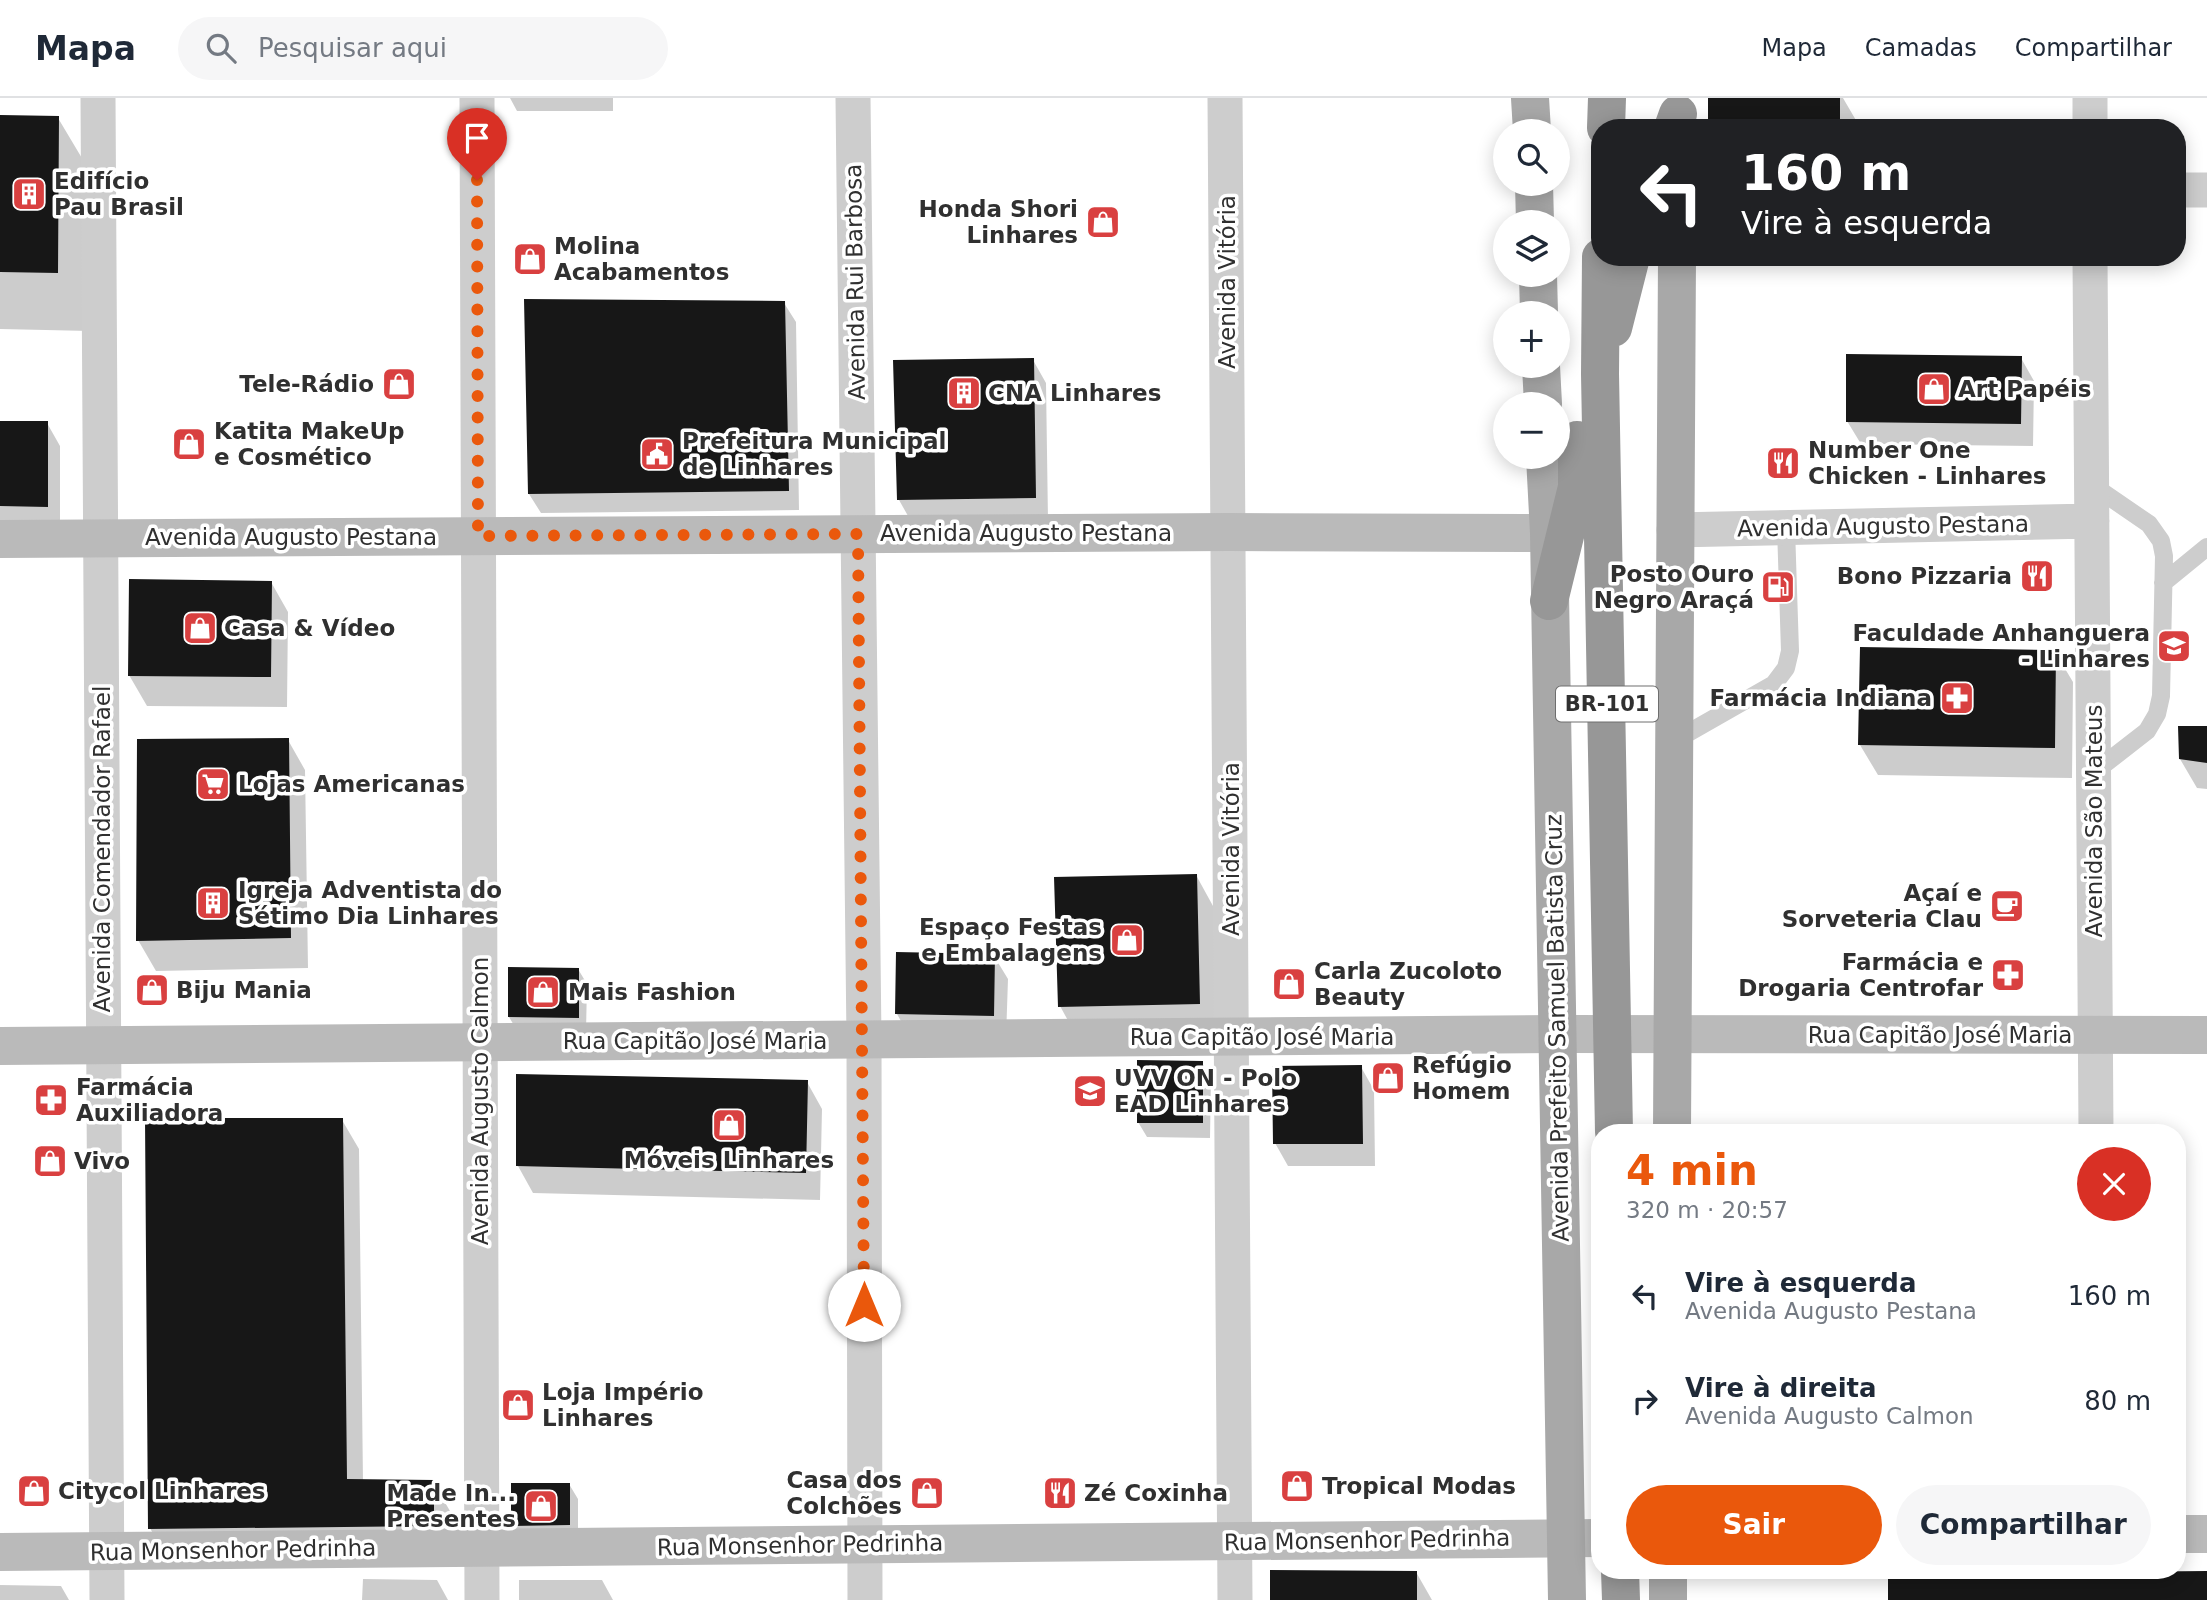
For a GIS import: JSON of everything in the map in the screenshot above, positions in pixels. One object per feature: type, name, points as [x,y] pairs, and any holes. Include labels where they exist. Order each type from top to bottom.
[{"type":"highway","points":[[1606,119],[1607,98]]},
{"type":"highway","points":[[1549,601],[1577,487],[1579,375],[1610,266]]},
{"type":"highway","name":"BR-101","points":[[1614,266],[1625,287],[1600,374],[1614,1124]]},
{"type":"highway","points":[[1620,1579],[1621,1600]]},
{"type":"main road","points":[[1530,98],[1531,119]]},
{"type":"main road","points":[[1672,1124],[1677,266]]},
{"type":"main road","name":"Avenida Prefeito Samuel Batista Cruz","points":[[1546,469],[1557,1034],[1582,1538],[1567,1600]]},
{"type":"main road","name":"Avenida Augusto Pestana","points":[[0,539],[1229,532],[1549,533]]},
{"type":"main road","name":"Rua Capitão José Maria","points":[[0,1046],[1557,1034],[2207,1035]]},
{"type":"main road","points":[[2186,1534],[2207,1534]]},
{"type":"main road","name":"Rua Monsenhor Pedrinha","points":[[0,1552],[1582,1538]]},
{"type":"main road","points":[[1668,1579],[1668,1600]]},
{"type":"street","name":"Avenida Comendador Rafael","points":[[98,98],[107,1600]]},
{"type":"street","name":"Avenida Augusto Calmon","points":[[477,98],[482,1600]]},
{"type":"street","name":"Avenida Rui Barbosa","points":[[853,98],[864,1040],[865,1600]]},
{"type":"street","name":"Avenida Vitória","points":[[1225,98],[1235,1600]]},
{"type":"street","points":[[2090,98],[2090,119]]},
{"type":"street","points":[[2186,190],[2207,190]]},
{"type":"street","name":"Avenida São Mateus","points":[[2091,266],[2096,1124]]},
{"type":"street","name":"Avenida Augusto Pestana","points":[[1674,530],[2092,521]]},
{"type":"lane","points":[[2092,485],[2149,524],[2161,541],[2164,556],[2161,696],[2157,715],[2147,731],[2093,773]]},
{"type":"lane","points":[[1674,741],[1774,684],[1786,668],[1790,650],[1787,528]]},
{"type":"lane","points":[[2163,583],[2207,547]]},
{"type":"building","points":[[1708,98],[1840,98],[1840,119],[1708,119]]},
{"type":"building","name":"Edifício Pau Brasil","points":[[0,115],[59,116],[58,273],[0,272]]},
{"type":"building","points":[[524,299],[785,301],[789,491],[528,494]]},
{"type":"building","name":"Art Papéis","points":[[1846,354],[2022,356],[2021,424],[1846,422]]},
{"type":"building","points":[[1034,358],[1036,498],[897,500],[893,360]]},
{"type":"building","points":[[0,421],[48,421],[48,507],[0,506]]},
{"type":"building","name":"Casa & Vídeo","points":[[129,579],[272,581],[271,677],[128,676]]},
{"type":"building","name":"Farmácia Indiana","points":[[1860,647],[2056,650],[2055,748],[1858,745]]},
{"type":"building","points":[[2178,726],[2207,726],[2207,763],[2179,759]]},
{"type":"building","points":[[289,738],[291,938],[136,941],[137,739]]},
{"type":"building","name":"Espaço Festas e Embalagens","points":[[1197,874],[1200,1004],[1058,1007],[1054,877]]},
{"type":"building","points":[[896,952],[995,954],[994,1016],[895,1014]]},
{"type":"building","name":"Mais Fashion","points":[[508,967],[579,968],[579,1018],[508,1017]]},
{"type":"building","points":[[1137,1060],[1203,1061],[1203,1123],[1137,1123]]},
{"type":"building","points":[[1362,1065],[1363,1144],[1273,1144],[1272,1066]]},
{"type":"building","points":[[516,1074],[808,1080],[806,1173],[516,1166]]},
{"type":"building","points":[[145,1118],[343,1118],[347,1479],[434,1480],[434,1526],[148,1529]]},
{"type":"building","name":"Made In... Presentes","points":[[511,1483],[570,1483],[570,1525],[511,1526]]},
{"type":"building","points":[[1270,1570],[1417,1571],[1417,1600],[1270,1600]]},
{"type":"building","points":[[2186,1571],[2207,1571],[2207,1600],[1888,1600],[1888,1579],[2186,1579]]},
{"type":"place","name":"Edifício Pau Brasil","points":[[29,194]]},
{"type":"place","name":"Honda Shori Linhares","points":[[1103,222]]},
{"type":"place","name":"Molina Acabamentos","points":[[530,259]]},
{"type":"place","name":"Tele-Rádio","points":[[399,384]]},
{"type":"place","name":"Art Papéis","points":[[1934,389]]},
{"type":"place","name":"CNA Linhares","points":[[964,393]]},
{"type":"place","name":"Katita MakeUp e Cosmético","points":[[189,444]]},
{"type":"place","name":"Prefeitura Municipal de Linhares","points":[[657,454]]},
{"type":"place","name":"Number One Chicken - Linhares","points":[[1783,463]]},
{"type":"place","name":"Bono Pizzaria","points":[[2037,576]]},
{"type":"place","name":"Posto Ouro Negro Araçá","points":[[1778,587]]},
{"type":"place","name":"Casa & Vídeo","points":[[200,628]]},
{"type":"place","name":"Faculdade Anhanguera - Linhares","points":[[2174,646]]},
{"type":"place","name":"Farmácia Indiana","points":[[1957,698]]},
{"type":"place","name":"Lojas Americanas","points":[[213,784]]},
{"type":"place","name":"Igreja Adventista do Sétimo Dia Linhares","points":[[213,903]]},
{"type":"place","name":"Açaí e Sorveteria Clau","points":[[2007,906]]},
{"type":"place","name":"Espaço Festas e Embalagens","points":[[1127,940]]},
{"type":"place","name":"Farmácia e Drogaria Centrofar","points":[[2008,975]]},
{"type":"place","name":"Carla Zucoloto Beauty","points":[[1289,984]]},
{"type":"place","name":"Biju Mania","points":[[152,990]]},
{"type":"place","name":"Mais Fashion","points":[[543,992]]},
{"type":"place","name":"Refúgio Homem","points":[[1388,1078]]},
{"type":"place","name":"UVV ON - Polo EAD Linhares","points":[[1090,1091]]},
{"type":"place","name":"Farmácia Auxiliadora","points":[[51,1100]]},
{"type":"place","name":"Móveis Linhares","points":[[729,1125]]},
{"type":"place","name":"Vivo","points":[[50,1161]]},
{"type":"place","name":"Loja Império Linhares","points":[[518,1405]]},
{"type":"place","name":"Tropical Modas","points":[[1297,1486]]},
{"type":"place","name":"Citycol Linhares","points":[[34,1491]]},
{"type":"place","name":"Casa dos Colchões","points":[[927,1493]]},
{"type":"place","name":"Zé Coxinha","points":[[1060,1493]]},
{"type":"place","name":"Made In... Presentes","points":[[541,1506]]},
{"type":"route","points":[[477,180],[478,536],[858,534],[864,1305]]}]
